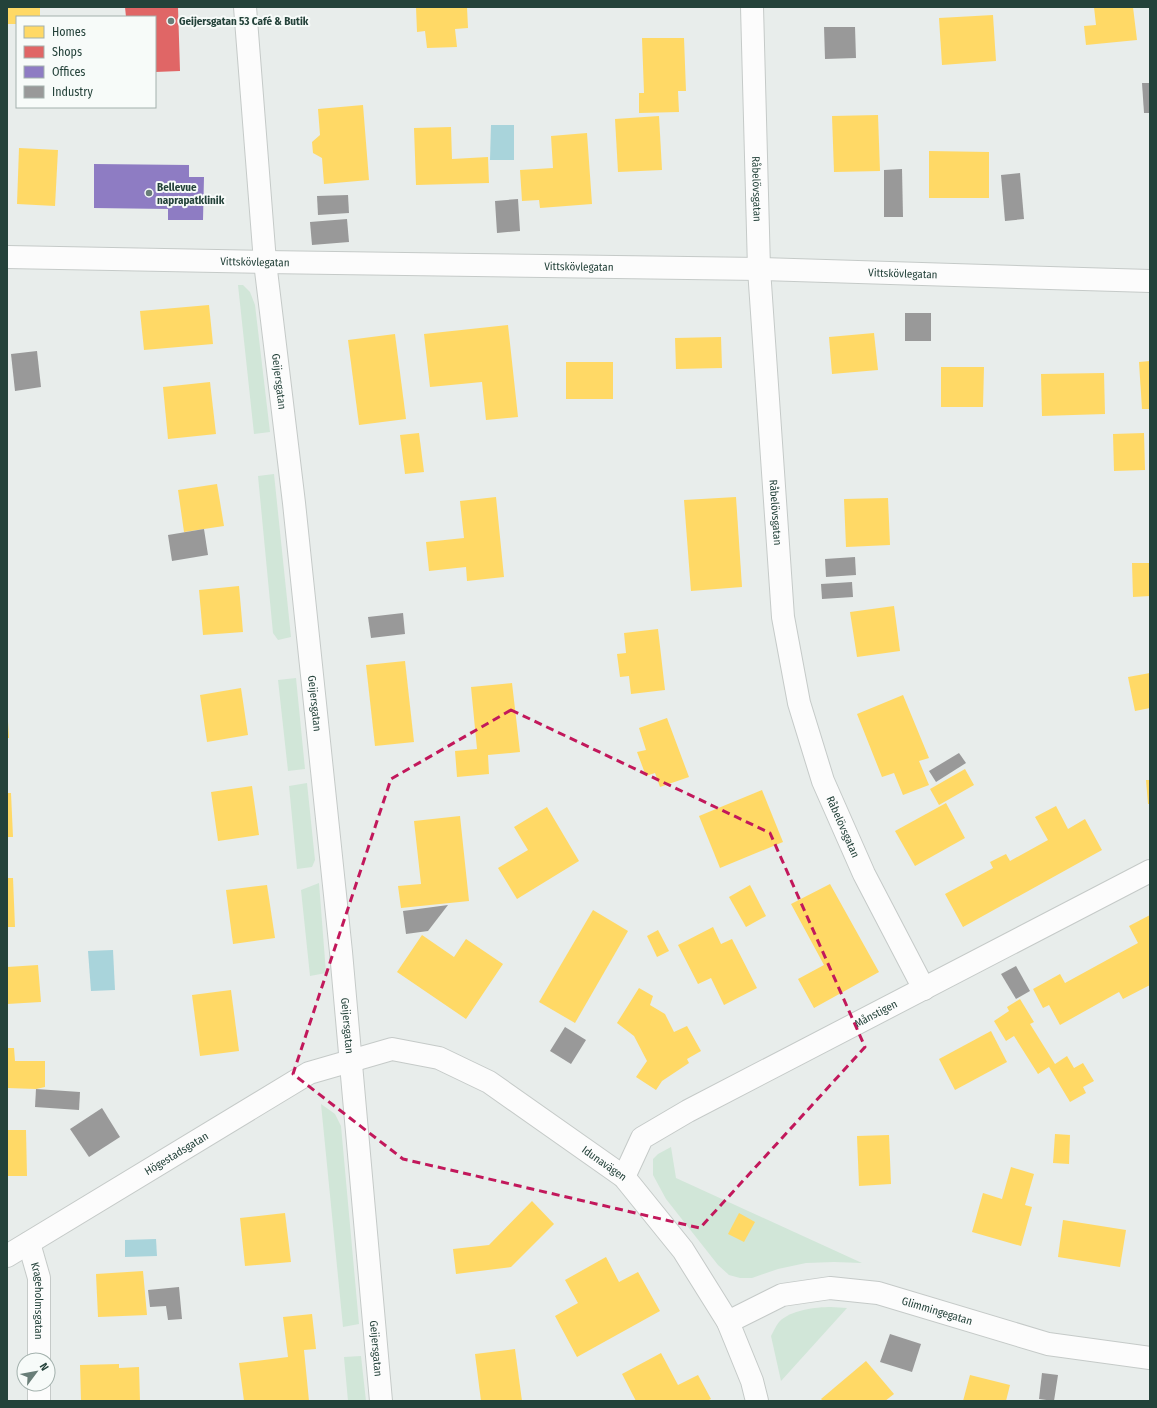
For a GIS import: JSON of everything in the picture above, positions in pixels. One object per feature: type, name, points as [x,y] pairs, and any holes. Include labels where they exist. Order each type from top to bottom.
[{"type":"street","name":"Geijersgatan","points":[[245,7],[265,262],[295,511],[341,944],[381,1401]]},
{"type":"street","name":"Råbelövsgatan","points":[[752,7],[757,146],[759,269],[783,617],[799,703],[823,781],[864,874],[924,989]]},
{"type":"street","name":"Vittskövlegatan","points":[[7,257],[759,269],[1150,281]]},
{"type":"street","name":"Månstigen","points":[[624,1177],[642,1138],[688,1111],[1150,871]]},
{"type":"street","name":"Idunavägen","points":[[351,1061],[392,1050],[439,1058],[489,1082],[624,1177],[683,1250],[728,1322],[752,1381],[757,1401]]},
{"type":"street","name":"Högestadsgatan","points":[[7,1256],[309,1073],[351,1061]]},
{"type":"street","name":"Krageholmsgatan","points":[[29,1243],[39,1278],[39,1352]]},
{"type":"street","name":"Glimmingegatan","points":[[728,1322],[782,1295],[830,1288],[878,1293],[1048,1344],[1150,1358]]},
{"type":"highlighted area","points":[[511,710],[770,833],[865,1047],[700,1228],[403,1159],[293,1074],[391,779]]},
{"type":"green space","points":[[238,285],[243,285],[250,292],[255,305],[270,432],[254,434]]},
{"type":"green space","points":[[274,474],[291,637],[278,640],[273,633],[258,476]]},
{"type":"green space","points":[[296,678],[305,769],[288,771],[278,680]]},
{"type":"green space","points":[[307,783],[315,860],[312,867],[297,869],[289,786]]},
{"type":"green space","points":[[319,883],[326,973],[310,976],[301,890]]},
{"type":"green space","points":[[321,1104],[335,1114],[341,1126],[359,1324],[343,1327]]},
{"type":"green space","points":[[671,1147],[676,1178],[862,1263],[806,1263],[778,1269],[752,1278],[740,1278],[729,1275],[718,1265],[666,1199],[653,1175],[653,1159],[658,1154]]},
{"type":"green space","points":[[831,1307],[847,1308],[781,1381],[771,1336],[779,1322],[796,1312]]},
{"type":"green space","points":[[361,1356],[366,1401],[348,1401],[344,1357]]},
{"type":"water","points":[[491,125],[514,125],[514,160],[490,160]]},
{"type":"water","points":[[113,950],[115,990],[91,991],[88,951]]},
{"type":"water","points":[[156,1239],[157,1256],[125,1257],[125,1240]]},
{"type":"building: Homes","points":[[7,7],[40,7],[40,16],[16,16],[16,24],[7,24]]},
{"type":"building: Homes","points":[[416,7],[467,7],[468,28],[455,29],[457,47],[427,48],[425,31],[417,32]]},
{"type":"building: Homes","points":[[1094,7],[1133,7],[1137,40],[1086,45],[1084,26],[1096,25]]},
{"type":"building: Homes","points":[[993,15],[996,61],[942,65],[939,18]]},
{"type":"building: Homes","points":[[642,38],[684,38],[686,91],[678,91],[679,112],[639,113],[639,93],[644,93]]},
{"type":"building: Homes","points":[[363,105],[369,180],[324,184],[322,158],[313,153],[312,142],[320,135],[318,109]]},
{"type":"building: Homes","points":[[878,115],[880,171],[834,172],[832,116]]},
{"type":"building: Homes","points":[[659,116],[662,170],[618,172],[615,119]]},
{"type":"building: Homes","points":[[451,127],[452,159],[488,157],[489,183],[416,185],[414,128]]},
{"type":"building: Homes","points":[[587,133],[592,204],[540,208],[539,200],[522,201],[520,170],[553,168],[551,136]]},
{"type":"building: Homes","points":[[19,148],[58,150],[55,206],[17,204]]},
{"type":"building: Homes","points":[[929,151],[989,152],[989,198],[929,198]]},
{"type":"building: Homes","points":[[209,305],[213,344],[144,350],[140,311]]},
{"type":"building: Homes","points":[[508,325],[518,417],[486,420],[482,382],[430,387],[424,334]]},
{"type":"building: Homes","points":[[874,333],[878,370],[832,374],[829,337]]},
{"type":"building: Homes","points":[[395,334],[406,419],[359,425],[348,340]]},
{"type":"building: Homes","points":[[721,337],[722,368],[676,369],[675,338]]},
{"type":"building: Homes","points":[[1150,361],[1150,409],[1142,409],[1139,362]]},
{"type":"building: Homes","points":[[566,362],[613,362],[613,399],[566,399]]},
{"type":"building: Homes","points":[[941,367],[984,367],[983,407],[941,407]]},
{"type":"building: Homes","points":[[1104,373],[1105,414],[1042,416],[1041,374]]},
{"type":"building: Homes","points":[[210,382],[216,434],[168,439],[163,387]]},
{"type":"building: Homes","points":[[419,433],[424,472],[405,474],[400,435]]},
{"type":"building: Homes","points":[[1144,433],[1145,470],[1114,471],[1113,434]]},
{"type":"building: Homes","points":[[217,484],[224,526],[184,532],[178,490]]},
{"type":"building: Homes","points":[[496,497],[504,577],[467,581],[466,567],[429,571],[426,542],[464,538],[460,501]]},
{"type":"building: Homes","points":[[736,497],[742,587],[691,591],[684,500]]},
{"type":"building: Homes","points":[[888,498],[890,545],[846,547],[844,499]]},
{"type":"building: Homes","points":[[1132,563],[1150,563],[1150,596],[1133,597]]},
{"type":"building: Homes","points":[[239,586],[243,632],[203,635],[199,590]]},
{"type":"building: Homes","points":[[894,606],[900,651],[857,657],[850,612]]},
{"type":"building: Homes","points":[[658,629],[665,690],[631,694],[629,676],[620,677],[617,654],[626,653],[624,633]]},
{"type":"building: Homes","points":[[405,661],[414,742],[375,746],[366,665]]},
{"type":"building: Homes","points":[[1150,673],[1150,708],[1135,711],[1128,677]]},
{"type":"building: Homes","points":[[512,683],[520,752],[488,755],[489,774],[457,777],[455,751],[477,749],[471,687]]},
{"type":"building: Homes","points":[[241,688],[248,735],[207,742],[200,695]]},
{"type":"building: Homes","points":[[903,695],[929,758],[919,761],[929,785],[903,795],[894,773],[882,777],[857,714]]},
{"type":"building: Homes","points":[[667,718],[689,777],[660,787],[655,773],[646,776],[637,752],[646,750],[639,728]]},
{"type":"building: Homes","points":[[8,722],[9,738],[7,738]]},
{"type":"building: Homes","points":[[965,769],[974,785],[939,805],[930,789]]},
{"type":"building: Homes","points":[[1146,780],[1150,780],[1150,804],[1148,804]]},
{"type":"building: Homes","points":[[252,786],[259,835],[218,841],[211,792]]},
{"type":"building: Homes","points":[[762,790],[783,842],[720,868],[699,816]]},
{"type":"building: Homes","points":[[7,793],[11,793],[13,837],[7,837]]},
{"type":"building: Homes","points":[[946,803],[965,838],[915,866],[895,831]]},
{"type":"building: Homes","points":[[1056,806],[1068,829],[1085,819],[1102,850],[963,927],[945,894],[993,868],[990,862],[1006,854],[1010,861],[1048,840],[1035,817]]},
{"type":"building: Homes","points":[[547,807],[579,861],[517,899],[498,868],[528,850],[514,827]]},
{"type":"building: Homes","points":[[460,816],[469,901],[401,908],[398,886],[421,884],[414,821]]},
{"type":"building: Homes","points":[[7,878],[13,878],[15,927],[7,927]]},
{"type":"building: Homes","points":[[830,884],[879,972],[814,1008],[798,979],[824,965],[791,904]]},
{"type":"building: Homes","points":[[267,885],[275,938],[233,944],[226,890]]},
{"type":"building: Homes","points":[[750,885],[766,916],[746,927],[729,897]]},
{"type":"building: Homes","points":[[593,910],[628,931],[575,1023],[539,1002]]},
{"type":"building: Homes","points":[[1150,915],[1150,985],[1123,999],[1119,992],[1060,1025],[1049,1005],[1043,1008],[1033,989],[1060,974],[1065,983],[1138,943],[1129,926]]},
{"type":"building: Homes","points":[[713,927],[721,944],[732,939],[757,988],[724,1005],[711,978],[698,984],[678,945]]},
{"type":"building: Homes","points":[[658,930],[669,951],[657,957],[647,936]]},
{"type":"building: Homes","points":[[422,935],[454,957],[466,939],[503,964],[466,1019],[397,972]]},
{"type":"building: Homes","points":[[38,965],[41,1002],[7,1004],[7,967]]},
{"type":"building: Homes","points":[[639,988],[653,996],[650,1005],[665,1014],[674,1032],[687,1026],[701,1051],[687,1059],[689,1063],[662,1081],[656,1090],[636,1077],[647,1061],[634,1036],[617,1023]]},
{"type":"building: Homes","points":[[231,990],[239,1051],[200,1056],[192,995]]},
{"type":"building: Homes","points":[[1020,999],[1034,1022],[1030,1024],[1055,1064],[1067,1056],[1074,1068],[1083,1063],[1094,1081],[1083,1087],[1086,1093],[1070,1102],[1049,1067],[1038,1074],[1014,1036],[1006,1041],[994,1021],[1009,1011],[1007,1007]]},
{"type":"building: Homes","points":[[991,1031],[1007,1062],[955,1090],[939,1059]]},
{"type":"building: Homes","points":[[7,1048],[14,1048],[15,1061],[45,1061],[45,1087],[36,1089],[7,1088]]},
{"type":"building: Homes","points":[[7,1130],[26,1130],[27,1176],[7,1176]]},
{"type":"building: Homes","points":[[1055,1134],[1070,1135],[1069,1164],[1053,1163]]},
{"type":"building: Homes","points":[[889,1135],[891,1184],[859,1186],[857,1136]]},
{"type":"building: Homes","points":[[1011,1167],[1034,1174],[1025,1205],[1032,1207],[1021,1246],[972,1232],[983,1193],[1002,1199]]},
{"type":"building: Homes","points":[[532,1201],[554,1224],[511,1267],[456,1274],[453,1249],[489,1245]]},
{"type":"building: Homes","points":[[285,1213],[291,1262],[245,1266],[240,1218]]},
{"type":"building: Homes","points":[[739,1213],[755,1222],[744,1242],[728,1234]]},
{"type":"building: Homes","points":[[1063,1220],[1126,1230],[1120,1267],[1058,1257]]},
{"type":"building: Homes","points":[[606,1257],[619,1282],[638,1272],[660,1311],[577,1357],[555,1316],[578,1303],[565,1280]]},
{"type":"building: Homes","points":[[143,1271],[147,1315],[98,1317],[96,1274]]},
{"type":"building: Homes","points":[[312,1314],[316,1349],[304,1350],[309,1401],[244,1401],[239,1363],[288,1357],[283,1317]]},
{"type":"building: Homes","points":[[515,1349],[522,1401],[481,1401],[475,1354]]},
{"type":"building: Homes","points":[[661,1353],[678,1385],[698,1375],[711,1399],[707,1401],[636,1401],[622,1374]]},
{"type":"building: Homes","points":[[866,1361],[894,1394],[885,1401],[823,1401],[821,1399]]},
{"type":"building: Homes","points":[[119,1364],[119,1368],[139,1367],[140,1401],[81,1401],[80,1365]]},
{"type":"building: Homes","points":[[970,1375],[1010,1385],[1006,1401],[963,1401]]},
{"type":"building: Shops","points":[[125,7],[178,7],[180,71],[156,72],[156,16],[126,16]]},
{"type":"building: Offices","name":"Bellevue naprapatklinik","points":[[94,164],[189,165],[189,177],[204,177],[203,220],[168,220],[168,209],[94,208]]},
{"type":"building: Industry","points":[[824,27],[855,27],[856,58],[825,59]]},
{"type":"building: Industry","points":[[1142,83],[1150,83],[1150,113],[1144,113]]},
{"type":"building: Industry","points":[[902,169],[903,217],[884,217],[884,170]]},
{"type":"building: Industry","points":[[1020,173],[1024,219],[1005,221],[1001,175]]},
{"type":"building: Industry","points":[[348,195],[349,213],[318,215],[317,196]]},
{"type":"building: Industry","points":[[518,199],[520,231],[497,233],[495,201]]},
{"type":"building: Industry","points":[[347,219],[349,242],[312,245],[310,222]]},
{"type":"building: Industry","points":[[905,313],[931,313],[931,341],[905,341]]},
{"type":"building: Industry","points":[[37,351],[41,387],[15,391],[11,354]]},
{"type":"building: Industry","points":[[204,529],[208,555],[172,561],[168,535]]},
{"type":"building: Industry","points":[[855,557],[856,575],[826,577],[825,559]]},
{"type":"building: Industry","points":[[852,582],[853,597],[822,599],[821,584]]},
{"type":"building: Industry","points":[[403,613],[405,634],[371,638],[368,617]]},
{"type":"building: Industry","points":[[959,753],[966,763],[936,782],[929,771]]},
{"type":"building: Industry","points":[[448,905],[428,931],[406,934],[403,911]]},
{"type":"building: Industry","points":[[1016,966],[1030,991],[1016,999],[1001,974]]},
{"type":"building: Industry","points":[[565,1027],[586,1040],[571,1064],[550,1051]]},
{"type":"building: Industry","points":[[36,1089],[80,1092],[79,1110],[35,1107]]},
{"type":"building: Industry","points":[[102,1108],[120,1137],[89,1157],[70,1129]]},
{"type":"building: Industry","points":[[179,1287],[182,1319],[168,1320],[166,1306],[150,1307],[148,1290]]},
{"type":"building: Industry","points":[[890,1334],[921,1344],[912,1372],[880,1362]]},
{"type":"building: Industry","points":[[1042,1373],[1058,1375],[1054,1401],[1039,1399]]},
{"type":"place","name":"Geijersgatan 53 Café & Butik","points":[[171,21]]},
{"type":"place","name":"Bellevue naprapatklinik","points":[[149,193]]}]
